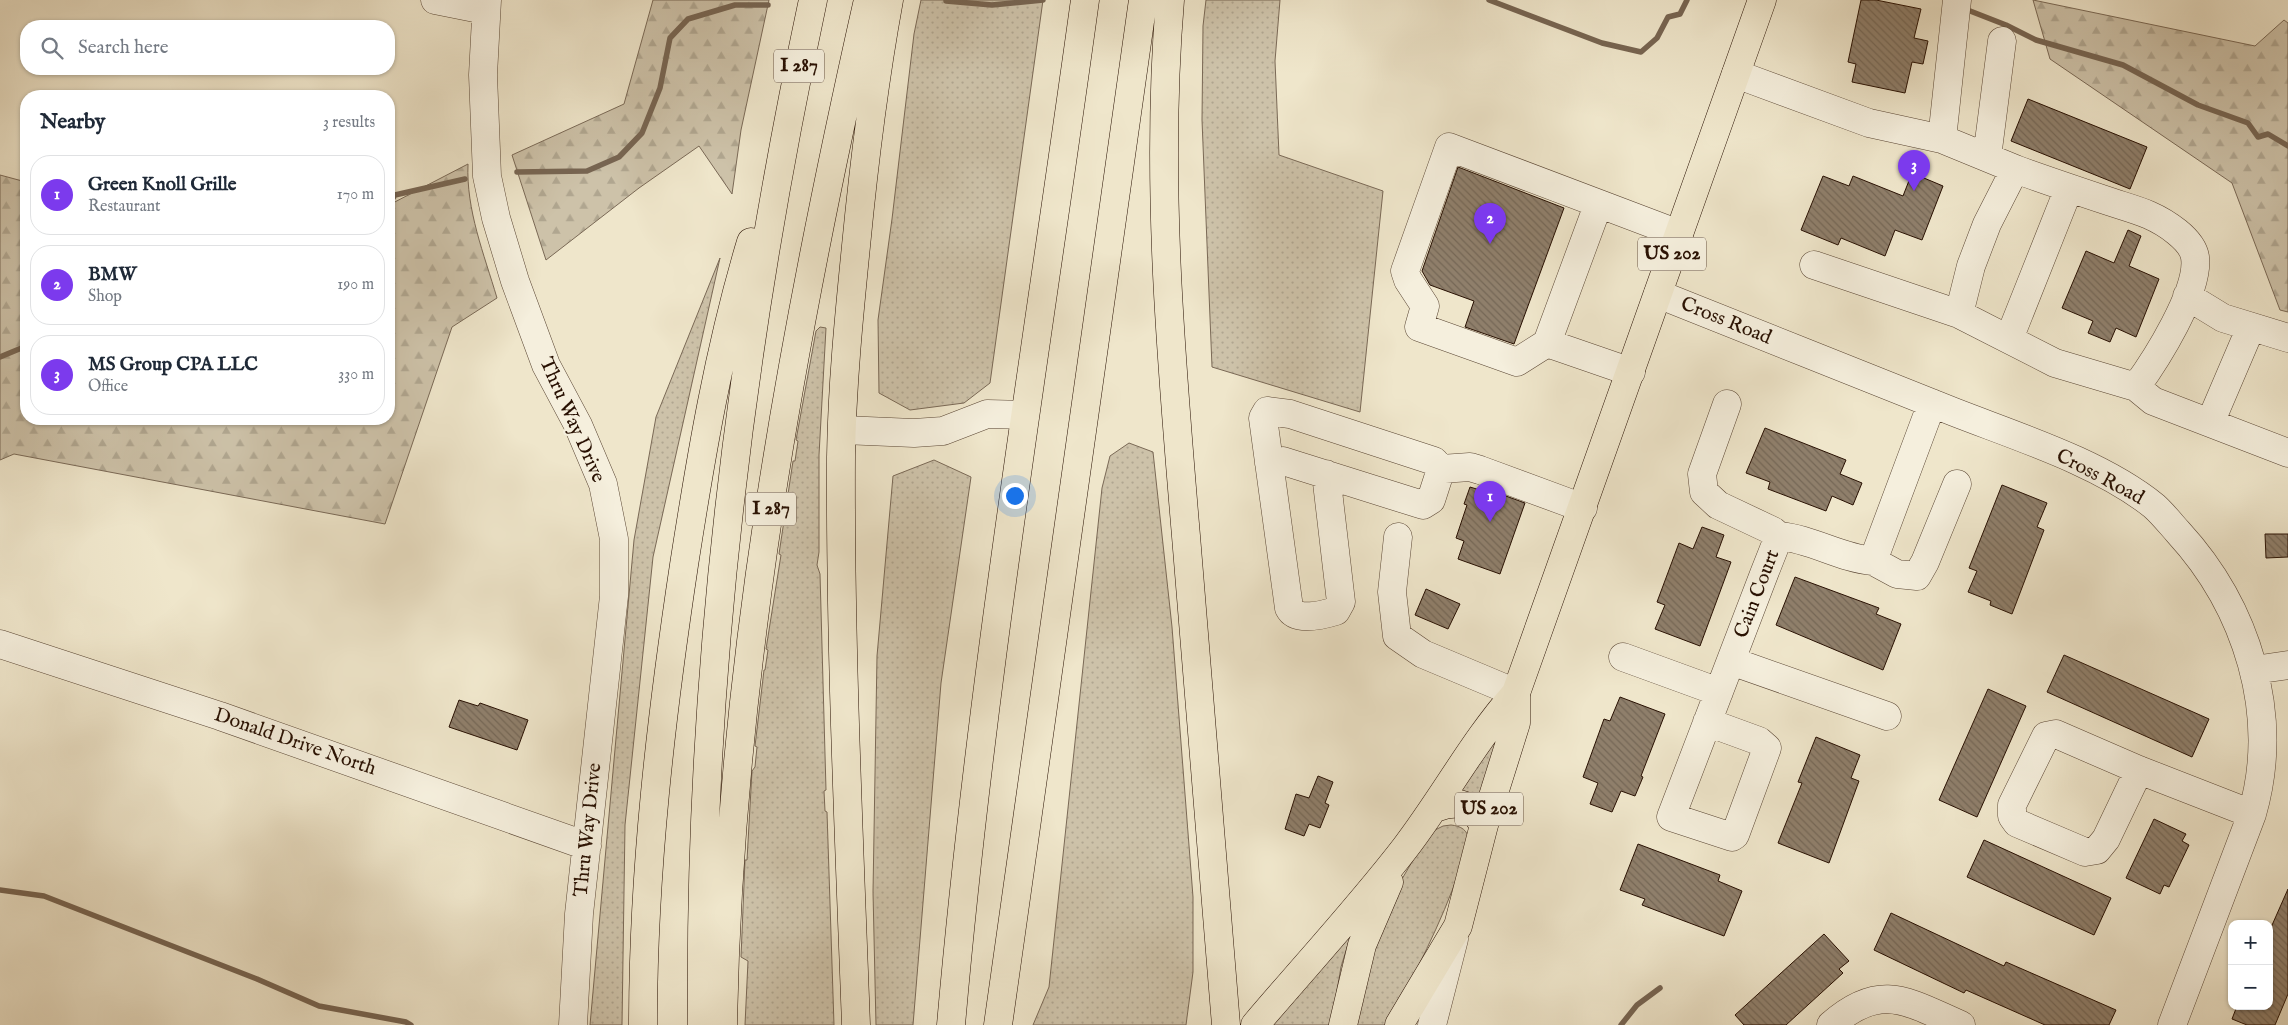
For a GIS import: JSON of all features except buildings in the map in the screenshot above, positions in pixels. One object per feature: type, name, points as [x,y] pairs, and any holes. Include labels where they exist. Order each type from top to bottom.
[{"type":"highway","name":"I 287","points":[[702,1025],[704,848],[716,633],[737,434],[785,133],[814,0]]},
{"type":"highway","name":"I 287","points":[[723,1025],[731,831],[754,619],[795,353],[868,0]]},
{"type":"highway","points":[[856,1025],[842,644],[842,430],[848,315],[862,176],[876,72],[889,0]]},
{"type":"highway","points":[[951,1025],[959,936],[999,595],[1085,0]]},
{"type":"highway","points":[[998,1025],[1143,0]]},
{"type":"highway","points":[[1170,0],[1167,37],[1165,158],[1167,262],[1180,464],[1226,1025]]},
{"type":"highway","name":"US 202","points":[[1399,1025],[1458,926],[1484,825],[1516,723],[1516,693],[1762,0]]},
{"type":"highway","points":[[643,1025],[647,886],[665,688],[701,452],[722,353],[746,258],[785,133]]},
{"type":"highway","name":"US 202","points":[[1255,1025],[1404,849],[1435,808],[1496,715],[1516,693]]},
{"type":"highway","points":[[1435,808],[1454,803],[1465,805],[1475,811],[1484,825]]},
{"type":"highway","points":[[1343,1025],[1362,945],[1404,849]]},
{"type":"street","points":[[435,0],[486,5]]},
{"type":"street","name":"Thru Way Drive","points":[[486,5],[483,75],[487,170],[496,218],[514,280],[546,365],[578,425],[603,484],[614,540],[614,596],[579,914],[573,1025]]},
{"type":"street","points":[[1942,139],[1956,10]]},
{"type":"street","points":[[1987,157],[2002,41]]},
{"type":"street","points":[[1736,74],[1869,124],[1942,139],[2015,169],[2149,215],[2187,240],[2195,256],[2194,275],[2187,296],[2163,347],[2136,388]]},
{"type":"street","points":[[1598,205],[1547,343],[1517,362],[1419,327],[1425,306],[1408,280],[1406,271],[1449,147],[1598,205],[1679,234]]},
{"type":"street","points":[[1959,314],[1971,266],[1987,224],[2015,169]]},
{"type":"street","points":[[2009,338],[2069,188]]},
{"type":"street","points":[[1814,265],[1959,314],[2055,362],[2136,388],[2153,401],[2288,453]]},
{"type":"street","name":"Cross Road","points":[[1658,294],[2054,451],[2122,484],[2154,507],[2199,554],[2223,590],[2244,638],[2261,701],[2263,746],[2259,788],[2252,814],[2172,1025]]},
{"type":"street","points":[[2187,296],[2223,318],[2288,338]]},
{"type":"street","points":[[2210,423],[2252,327]]},
{"type":"street","points":[[1547,343],[1631,372]]},
{"type":"street","points":[[1873,561],[1932,403]]},
{"type":"street","points":[[1727,404],[1702,474],[1704,492],[1718,505],[1773,530],[1779,536]]},
{"type":"street","points":[[1326,474],[1341,602],[1336,611],[1301,616],[1295,615],[1289,608],[1263,418],[1271,410],[1290,414],[1434,461],[1442,469],[1470,467],[1480,470],[1583,508]]},
{"type":"street","points":[[842,430],[914,433],[943,430],[987,414],[1024,415]]},
{"type":"street","points":[[1269,463],[1283,461],[1423,505],[1431,500],[1442,469]]},
{"type":"street","name":"Cain Court","points":[[1707,722],[1759,741],[1767,748],[1768,752],[1736,835],[1729,838],[1671,817],[1707,722],[1779,536],[1790,537],[1854,559],[1873,561],[1897,574],[1916,576],[1925,562],[1957,484]]},
{"type":"street","points":[[1398,537],[1392,592],[1397,636],[1423,654],[1516,693]]},
{"type":"street","name":"Donald Drive North","points":[[0,644],[220,716],[587,846]]},
{"type":"street","points":[[1623,657],[1719,692]]},
{"type":"street","points":[[1731,660],[1887,716]]},
{"type":"street","points":[[2254,670],[2288,664]]},
{"type":"street","points":[[2139,770],[2106,839],[2097,850],[2085,852],[2017,823],[2012,816],[2012,805],[2046,736],[2056,734],[2139,770],[2252,814]]},
{"type":"street","points":[[1432,1025],[1458,926]]},
{"type":"street","points":[[1831,1025],[1849,1009],[1859,1004],[1883,998],[1904,1000],[1961,1025]]},
{"type":"green space","points":[[653,0],[769,0],[741,130],[732,194],[699,146],[639,188],[546,260],[512,155],[624,104]]},
{"type":"green space","points":[[921,0],[1043,0],[990,383],[964,403],[910,410],[879,393],[878,320],[914,34]]},
{"type":"green space","points":[[1206,0],[1280,0],[1275,61],[1279,155],[1383,191],[1360,412],[1212,367],[1202,120],[1203,26]]},
{"type":"green space","points":[[2033,0],[2255,46],[2284,20],[2288,23],[2288,312],[2280,310],[2232,183],[2050,59]]},
{"type":"green space","points":[[468,164],[468,181],[473,215],[497,298],[452,327],[385,524],[14,454],[0,460],[0,175],[20,180],[20,425],[395,425],[395,202]]},
{"type":"green space","points":[[720,258],[653,557],[625,825],[622,1025],[590,1025],[634,540],[656,417]]},
{"type":"green space","points":[[820,327],[826,328],[819,455],[819,552],[817,565],[820,574],[826,790],[824,791],[825,811],[827,812],[834,1025],[745,1025],[748,961],[741,957],[745,860],[747,860],[752,771],[755,767],[757,747],[755,746],[768,650],[766,649],[793,461],[795,461],[798,441],[796,440],[816,331]]},
{"type":"green space","points":[[1129,443],[1153,452],[1172,627],[1193,897],[1193,972],[1186,1025],[1033,1025],[1049,987],[1102,488],[1110,456]]},
{"type":"green space","points":[[934,460],[971,477],[941,683],[913,1025],[876,1025],[873,892],[877,656],[893,476]]},
{"type":"green space","points":[[1500,726],[1481,800],[1459,793]]},
{"type":"green space","points":[[1443,826],[1458,826],[1466,831],[1469,841],[1468,848],[1445,909],[1417,968],[1387,1025],[1352,1025],[1355,999],[1399,884],[1429,833]]},
{"type":"green space","points":[[1351,934],[1341,967],[1331,1025],[1273,1025],[1273,1022]]},
{"type":"waterway","points":[[946,1],[992,5],[1043,0]]},
{"type":"waterway","points":[[1489,0],[1602,43],[1641,52],[1657,38],[1668,17],[1680,14],[1687,0]]},
{"type":"waterway","points":[[517,172],[587,171],[619,157],[642,133],[660,88],[670,38],[688,19],[735,5],[768,5]]},
{"type":"waterway","points":[[1965,9],[2006,25],[2036,40],[2123,65],[2198,105],[2248,123],[2258,137],[2268,134],[2288,146]]},
{"type":"waterway","points":[[395,195],[465,179]]},
{"type":"waterway","points":[[0,357],[20,349]]},
{"type":"waterway","points":[[0,890],[44,896],[257,979],[319,1006],[406,1022],[411,1025]]},
{"type":"waterway","points":[[1621,1025],[1637,1005],[1660,988]]},
{"type":"place","name":"MS Group CPA LLC","points":[[1914,191]]},
{"type":"place","name":"BMW","points":[[1490,244]]},
{"type":"place","name":"Green Knoll Grille","points":[[1490,522]]}]
